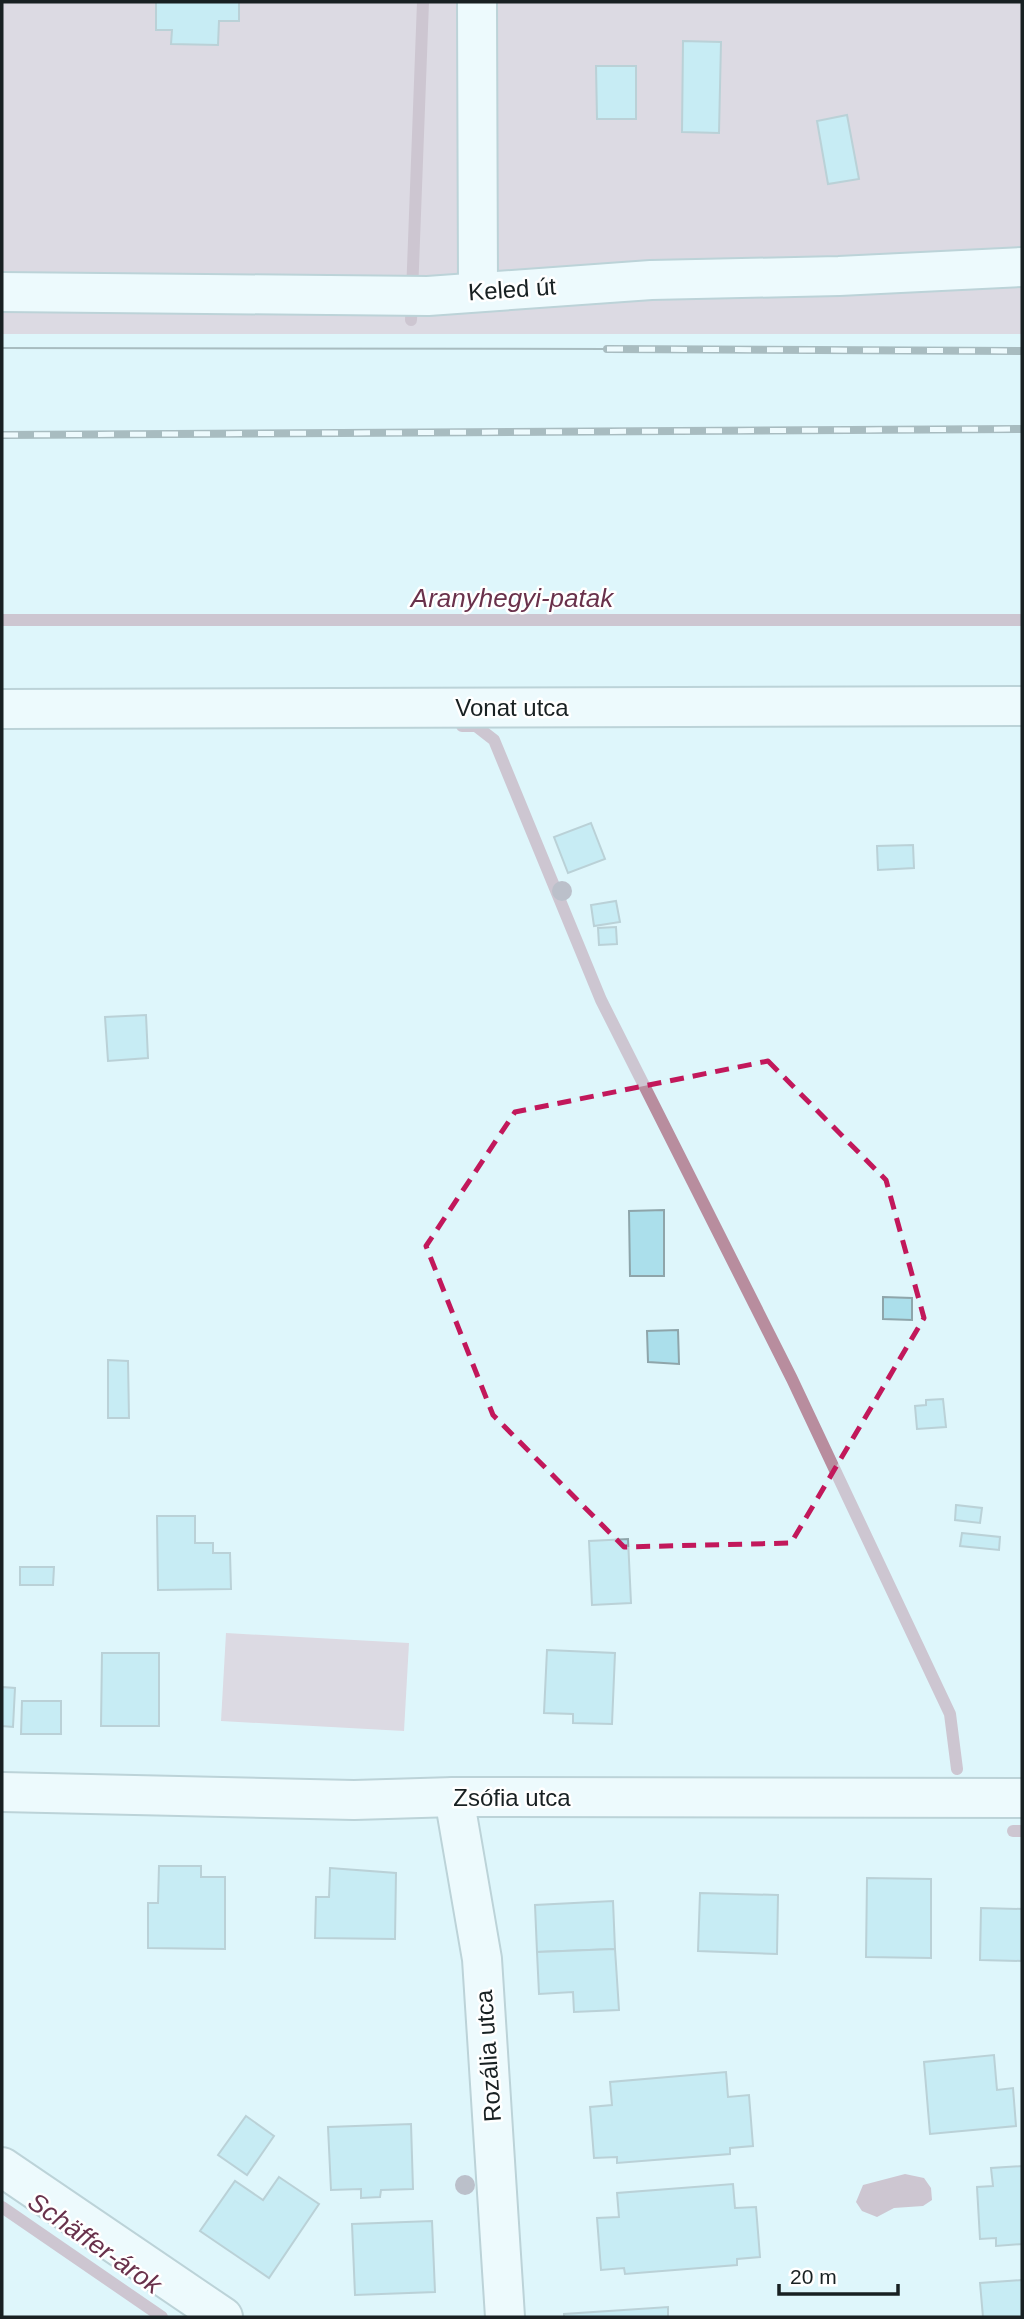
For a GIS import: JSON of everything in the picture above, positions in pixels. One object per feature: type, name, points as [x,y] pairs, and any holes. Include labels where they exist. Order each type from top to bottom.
[{"type":"street","points":[[477,2],[478,290]]},
{"type":"street","name":"Keled út","points":[[2,292],[428,296],[478,290],[651,280],[839,276],[1022,267]]},
{"type":"street","name":"Vonat utca","points":[[2,709],[1022,706]]},
{"type":"street","name":"Zsófia utca","points":[[2,1792],[354,1800],[454,1797],[1022,1798]]},
{"type":"street","name":"Rozália utca","points":[[454,1797],[482,1959],[505,2317]]},
{"type":"street","points":[[2,2167],[223,2317]]},
{"type":"highlighted area","points":[[768,1061],[886,1180],[924,1318],[791,1543],[624,1547],[493,1415],[426,1246],[515,1112]]},
{"type":"shaded area","points":[[2,2],[1022,2],[1022,334],[2,334]]},
{"type":"shaded area","points":[[226,1633],[409,1643],[404,1731],[221,1721]]},
{"type":"shaded area","points":[[905,2174],[924,2178],[931,2188],[932,2200],[923,2206],[894,2208],[877,2217],[862,2211],[856,2202],[863,2185]]},
{"type":"building","points":[[156,2],[239,2],[239,21],[219,21],[218,45],[171,44],[172,30],[156,30]]},
{"type":"building","points":[[683,41],[721,42],[719,133],[682,132]]},
{"type":"building","points":[[596,66],[636,66],[636,119],[597,119]]},
{"type":"building","points":[[847,115],[859,179],[828,184],[817,121]]},
{"type":"building","points":[[591,823],[605,859],[568,873],[554,837]]},
{"type":"building","points":[[913,845],[914,868],[878,870],[877,846]]},
{"type":"building","points":[[616,901],[620,922],[594,926],[591,905]]},
{"type":"building","points":[[616,927],[617,944],[599,945],[598,928]]},
{"type":"building","points":[[146,1015],[148,1058],[108,1061],[105,1017]]},
{"type":"building","points":[[664,1210],[664,1276],[630,1276],[629,1211]]},
{"type":"building","points":[[883,1297],[912,1298],[912,1320],[883,1319]]},
{"type":"building","points":[[678,1330],[679,1364],[648,1362],[647,1331]]},
{"type":"building","points":[[108,1360],[128,1361],[129,1418],[108,1418]]},
{"type":"building","points":[[943,1399],[946,1427],[917,1429],[915,1406],[926,1405],[926,1400]]},
{"type":"building","points":[[956,1505],[982,1508],[980,1523],[955,1520]]},
{"type":"building","points":[[157,1516],[195,1516],[195,1543],[213,1543],[213,1553],[230,1553],[231,1589],[158,1590]]},
{"type":"building","points":[[962,1533],[1000,1537],[999,1550],[960,1546]]},
{"type":"building","points":[[628,1539],[631,1603],[592,1605],[589,1541]]},
{"type":"building","points":[[20,1567],[54,1567],[53,1585],[20,1585]]},
{"type":"building","points":[[547,1650],[615,1653],[612,1724],[573,1723],[573,1714],[544,1713]]},
{"type":"building","points":[[102,1653],[159,1653],[159,1726],[101,1726]]},
{"type":"building","points":[[2,1687],[15,1688],[13,1727],[2,1726]]},
{"type":"building","points":[[22,1701],[61,1701],[61,1734],[21,1734]]},
{"type":"building","points":[[159,1866],[201,1866],[201,1877],[225,1877],[225,1949],[148,1948],[148,1903],[158,1903]]},
{"type":"building","points":[[330,1868],[396,1873],[395,1939],[315,1938],[316,1897],[329,1897]]},
{"type":"building","points":[[867,1878],[931,1879],[931,1958],[866,1957]]},
{"type":"building","points":[[700,1893],[778,1895],[777,1954],[698,1951]]},
{"type":"building","points":[[613,1901],[615,1949],[537,1952],[535,1905]]},
{"type":"building","points":[[981,1908],[1022,1909],[1022,1961],[980,1960]]},
{"type":"building","points":[[615,1949],[619,2010],[574,2012],[573,1992],[539,1994],[537,1952]]},
{"type":"building","points":[[994,2055],[997,2090],[1013,2088],[1016,2126],[930,2134],[924,2062]]},
{"type":"building","points":[[726,2072],[728,2097],[749,2095],[753,2146],[730,2148],[730,2154],[617,2163],[617,2157],[594,2158],[590,2107],[612,2105],[610,2082]]},
{"type":"building","points":[[246,2116],[274,2136],[247,2175],[218,2155]]},
{"type":"building","points":[[411,2124],[413,2189],[381,2190],[380,2197],[361,2198],[361,2189],[331,2190],[328,2127]]},
{"type":"building","points":[[1022,2166],[1022,2244],[996,2246],[996,2238],[980,2239],[977,2187],[993,2186],[991,2168]]},
{"type":"building","points":[[279,2177],[319,2204],[269,2278],[200,2231],[235,2181],[263,2200]]},
{"type":"building","points":[[733,2184],[735,2208],[756,2207],[760,2257],[737,2259],[737,2265],[625,2274],[624,2268],[601,2270],[597,2218],[619,2217],[617,2193]]},
{"type":"building","points":[[432,2221],[435,2292],[355,2295],[352,2224]]},
{"type":"building","points":[[1022,2280],[1022,2317],[983,2317],[980,2283]]},
{"type":"building","points":[[668,2307],[668,2317],[564,2317],[564,2314]]},
{"type":"waterway","points":[[411,320],[423,2]]},
{"type":"waterway","name":"Aranyhegyi-patak","points":[[2,620],[1022,620]]},
{"type":"waterway","points":[[462,726],[476,726],[494,740],[601,1000],[792,1379],[950,1714],[957,1769]]},
{"type":"waterway","points":[[1013,1831],[1022,1831]]},
{"type":"waterway","name":"Schäffer-árok","points":[[2,2207],[162,2317]]},
{"type":"tram line","points":[[2,348],[607,349]]},
{"type":"railway","points":[[607,349],[1022,351]]},
{"type":"railway","points":[[2,435],[1022,429]]}]
